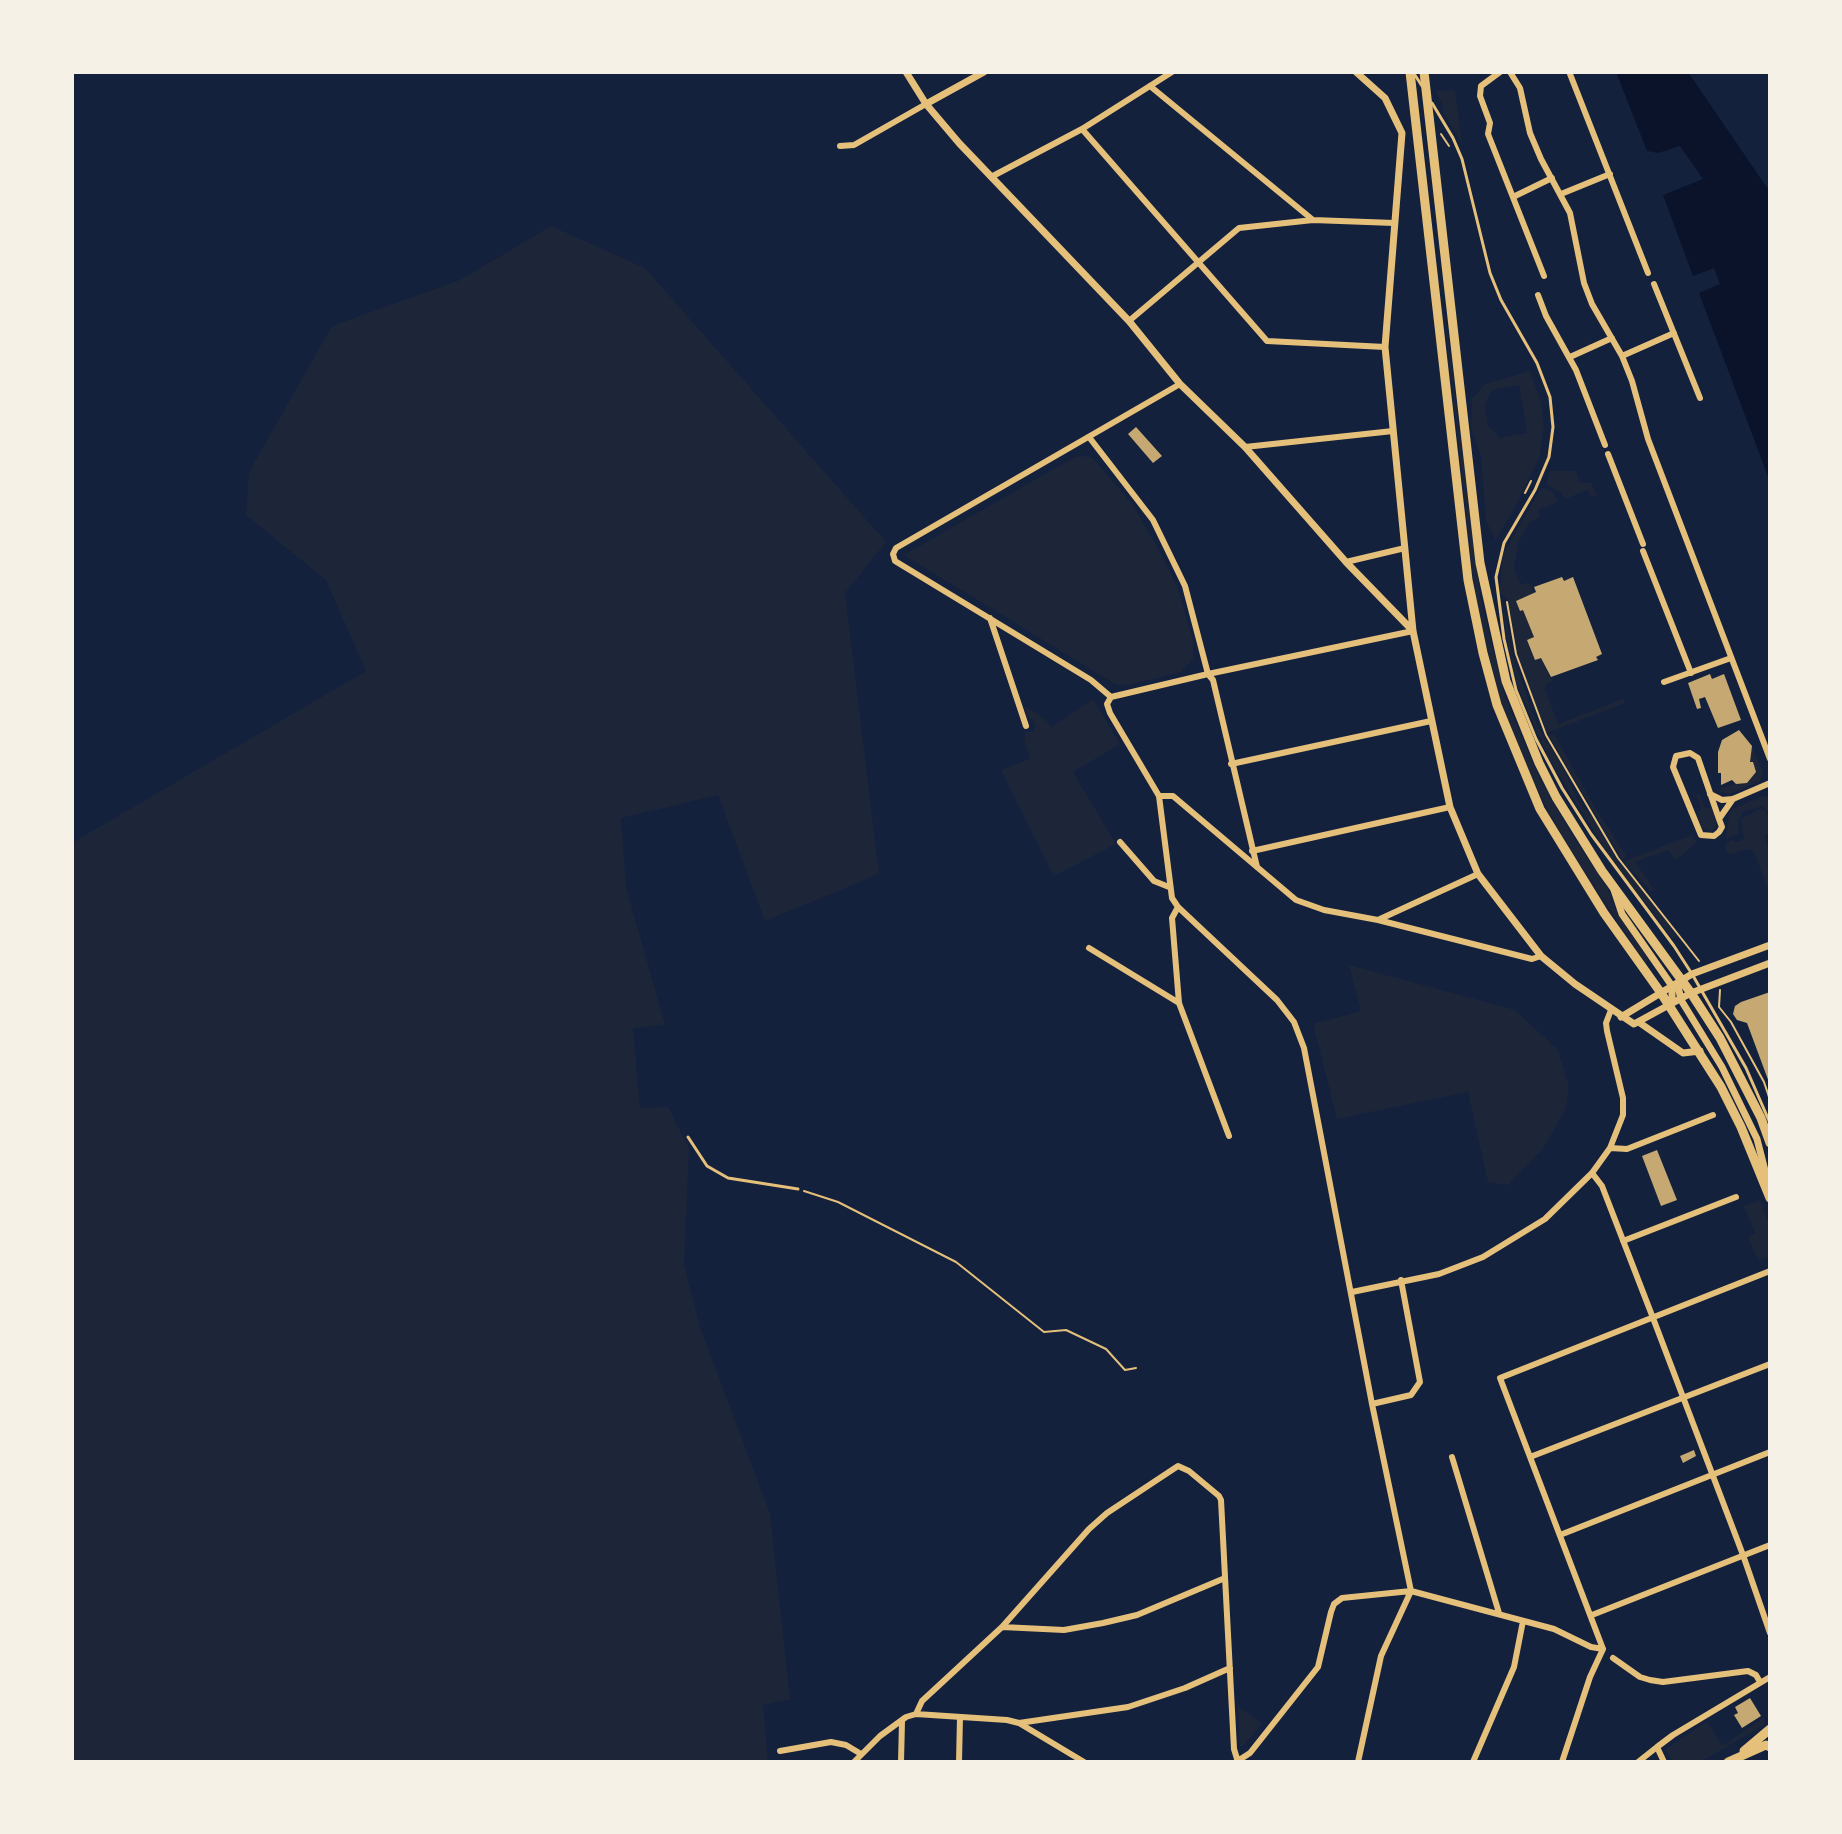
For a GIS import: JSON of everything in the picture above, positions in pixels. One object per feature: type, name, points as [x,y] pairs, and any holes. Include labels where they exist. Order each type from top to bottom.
[{"type":"main road","points":[[1412,72],[1468,580],[1490,679],[1506,729],[1540,809],[1604,913],[1700,1051],[1741,1127],[1770,1198]]},
{"type":"main road","points":[[1424,72],[1480,563],[1506,681],[1539,763],[1569,819],[1676,983],[1696,992],[1741,1077],[1770,1143]]},
{"type":"main road","points":[[1728,1762],[1770,1729]]},
{"type":"main road","points":[[1738,1756],[1769,1745]]},
{"type":"street","points":[[906,72],[926,104],[991,177],[1129,321],[1180,384],[1245,447],[1346,562],[1413,631]]},
{"type":"street","points":[[840,146],[854,145],[984,72]]},
{"type":"street","points":[[991,177],[1082,129],[1172,72]]},
{"type":"street","points":[[1356,72],[1385,98],[1402,133],[1385,347],[1413,631],[1450,807],[1478,874],[1541,956],[1634,1024],[1696,992],[1770,963]]},
{"type":"street","points":[[1500,72],[1481,86],[1480,96],[1490,123],[1488,134],[1544,276]]},
{"type":"street","points":[[1510,72],[1520,88],[1530,133],[1570,213],[1584,283],[1632,381],[1648,439],[1770,759]]},
{"type":"street","points":[[1570,74],[1648,273]]},
{"type":"street","points":[[1150,86],[1313,220]]},
{"type":"street","points":[[1082,129],[1267,341],[1385,347]]},
{"type":"street","points":[[1561,194],[1610,174]]},
{"type":"street","points":[[1513,197],[1552,178]]},
{"type":"street","points":[[1129,321],[1239,228],[1313,220],[1394,223]]},
{"type":"street","points":[[1654,284],[1700,398]]},
{"type":"street","points":[[1538,295],[1546,316],[1570,357],[1605,445]]},
{"type":"street","points":[[1622,356],[1674,333]]},
{"type":"street","points":[[1570,357],[1612,338]]},
{"type":"street","points":[[1111,697],[1091,680],[895,561],[893,554],[896,548],[1180,384]]},
{"type":"street","points":[[1245,447],[1393,431]]},
{"type":"street","points":[[1089,437],[1137,496],[1185,586],[1208,674],[1213,680],[1257,867]]},
{"type":"street","points":[[1608,454],[1691,673]]},
{"type":"street","points":[[1346,562],[1405,548]]},
{"type":"street","points":[[990,618],[1026,726]]},
{"type":"street","points":[[1358,1762],[1381,1656],[1411,1591],[1304,1048],[1294,1022],[1277,1000],[1178,907],[1169,887],[1159,796],[1107,704],[1111,697],[1413,631]]},
{"type":"street","points":[[1664,682],[1731,658]]},
{"type":"street","points":[[1231,764],[1431,721]]},
{"type":"street","points":[[1694,754],[1719,819],[1722,827],[1714,836],[1706,837],[1698,831],[1673,767],[1676,756],[1694,754]]},
{"type":"street","points":[[1710,794],[1722,800],[1733,799],[1770,783]]},
{"type":"street","points":[[1159,796],[1173,796],[1296,900],[1324,910],[1378,920],[1532,959],[1541,956]]},
{"type":"street","points":[[1719,819],[1733,799]]},
{"type":"street","points":[[1252,851],[1450,807]]},
{"type":"street","points":[[1120,842],[1154,881],[1169,887]]},
{"type":"street","points":[[1378,920],[1478,874]]},
{"type":"street","points":[[1178,907],[1172,918],[1179,1003],[1229,1136]]},
{"type":"street","points":[[1621,1017],[1692,974],[1770,945]]},
{"type":"street","points":[[1089,948],[1179,1003]]},
{"type":"street","points":[[1676,983],[1681,1000],[1740,1101],[1757,1139],[1770,1190]]},
{"type":"street","points":[[1669,1006],[1676,983]]},
{"type":"street","points":[[1352,1292],[1439,1274],[1483,1257],[1545,1219],[1592,1173],[1610,1148],[1623,1115],[1623,1098],[1606,1023],[1611,1010]]},
{"type":"street","points":[[1640,1023],[1683,1053],[1700,1051]]},
{"type":"street","points":[[1610,1148],[1627,1149],[1713,1115]]},
{"type":"street","points":[[1592,1173],[1602,1186],[1770,1633]]},
{"type":"street","points":[[1623,1241],[1736,1197]]},
{"type":"street","points":[[1562,1762],[1590,1677],[1603,1649],[1500,1378],[1770,1271]]},
{"type":"street","points":[[1372,1404],[1411,1395],[1420,1382],[1401,1280]]},
{"type":"street","points":[[1530,1457],[1770,1364]]},
{"type":"street","points":[[1560,1535],[1770,1452]]},
{"type":"street","points":[[1452,1457],[1499,1613]]},
{"type":"street","points":[[916,1714],[922,1701],[1002,1627],[1089,1529],[1107,1513],[1178,1466],[1189,1471],[1221,1500],[1237,1762],[1250,1753],[1318,1667],[1334,1604],[1342,1598],[1411,1591],[1554,1629],[1591,1647],[1603,1649]]},
{"type":"street","points":[[1592,1615],[1770,1545]]},
{"type":"street","points":[[1002,1627],[1064,1630],[1103,1623],[1137,1615],[1225,1578]]},
{"type":"street","points":[[1473,1762],[1514,1667],[1523,1621]]},
{"type":"street","points":[[1613,1658],[1640,1677],[1650,1680],[1663,1682],[1748,1671],[1756,1675],[1760,1682]]},
{"type":"street","points":[[1019,1723],[1128,1707],[1185,1688],[1230,1668]]},
{"type":"street","points":[[1638,1762],[1770,1677]]},
{"type":"street","points":[[854,1762],[880,1736],[916,1714],[1019,1723],[1084,1762]]},
{"type":"street","points":[[959,1762],[960,1717]]},
{"type":"street","points":[[901,1762],[904,1719]]},
{"type":"street","points":[[780,1751],[831,1742],[846,1745],[861,1754]]},
{"type":"street","points":[[1657,1747],[1664,1762]]},
{"type":"lane","points":[[1412,72],[1453,138],[1466,174],[1490,273],[1501,300],[1547,385],[1553,427],[1545,468],[1504,543],[1496,577],[1504,639],[1516,690],[1526,718],[1562,788],[1591,834],[1692,974],[1696,992],[1746,1068],[1770,1123]]},
{"type":"lane","points":[[1488,608],[1504,639]]},
{"type":"lane","points":[[688,1137],[707,1166],[728,1178],[798,1189]]},
{"type":"path","points":[[1446,142],[1454,156]]},
{"type":"path","points":[[1525,493],[1532,480]]},
{"type":"path","points":[[1497,593],[1508,605],[1516,654],[1546,735],[1618,858],[1696,959],[1701,961],[1704,969]]},
{"type":"path","points":[[1717,983],[1721,994],[1719,1007],[1731,1022],[1764,1082],[1770,1100]]},
{"type":"path","points":[[798,1189],[838,1202],[956,1262],[1044,1332],[1066,1330],[1106,1349],[1125,1370],[1136,1368]]},
{"type":"shaded area","points":[[1616,72],[1688,72],[1770,192],[1770,482],[1699,293],[1720,284],[1714,268],[1693,276],[1663,195],[1703,179],[1680,146],[1658,153],[1647,151]]},
{"type":"shaded area","points":[[1455,90],[1462,144],[1443,113],[1443,105],[1435,91]]},
{"type":"shaded area","points":[[551,226],[645,268],[886,542],[845,593],[879,874],[765,921],[718,795],[621,818],[626,887],[665,1025],[633,1028],[640,1108],[668,1107],[689,1149],[684,1265],[700,1327],[770,1514],[790,1699],[763,1705],[768,1762],[72,1762],[72,843],[366,671],[326,580],[246,515],[249,472],[332,326],[460,280]]},
{"type":"shaded area","points":[[1438,260],[1480,595],[1505,697],[1540,779],[1608,889],[1618,915],[1650,959],[1645,963],[1561,836],[1522,759],[1499,698],[1475,595]]},
{"type":"shaded area","points":[[1530,371],[1541,402],[1544,425],[1540,456],[1496,540],[1486,521],[1481,456],[1471,429],[1472,399],[1485,384]],"holes":[[[1519,385],[1527,433],[1500,438],[1488,426],[1485,405],[1492,390]]]},
{"type":"shaded area","points":[[1091,457],[1132,504],[1178,589],[1193,641],[1193,659],[1181,672],[1128,685],[1115,684],[904,555],[1073,458]]},
{"type":"shaded area","points":[[1550,471],[1576,471],[1580,483],[1591,483],[1597,495],[1591,497],[1588,490],[1565,499],[1546,484]]},
{"type":"shaded area","points":[[1541,488],[1552,491],[1558,502],[1538,510],[1540,516],[1529,523],[1518,543],[1514,568],[1520,585],[1529,582],[1534,593],[1517,601],[1534,637],[1527,640],[1535,660],[1541,658],[1552,681],[1546,684],[1545,689],[1558,724],[1623,699],[1625,703],[1547,733],[1515,649],[1508,600],[1500,593],[1503,554]]},
{"type":"shaded area","points":[[1501,597],[1511,650],[1536,723],[1578,801],[1595,820],[1617,860],[1677,936],[1673,939],[1608,855],[1548,757],[1517,684]]},
{"type":"shaded area","points":[[1093,699],[1120,744],[1073,772],[1116,844],[1054,876],[1001,770],[1030,759],[1025,732],[1033,732],[1036,726],[1027,716],[1025,706],[1045,719],[1051,727]]},
{"type":"shaded area","points":[[1554,734],[1627,857],[1622,860],[1549,736]]},
{"type":"shaded area","points":[[1752,746],[1763,772],[1760,781],[1730,794],[1721,792],[1718,789],[1736,784],[1753,762],[1750,762]]},
{"type":"shaded area","points":[[1699,793],[1704,807],[1712,809],[1717,825],[1711,832],[1702,828],[1697,815],[1701,808],[1696,794]]},
{"type":"shaded area","points":[[1763,796],[1770,797],[1770,813],[1762,806],[1743,812],[1738,821],[1739,834],[1726,839],[1732,809]]},
{"type":"shaded area","points":[[1760,809],[1766,811],[1770,822],[1770,833],[1764,836],[1770,854],[1768,889],[1754,852],[1748,849],[1729,854],[1724,845],[1732,840],[1744,839],[1741,819]]},
{"type":"shaded area","points":[[1692,835],[1694,840],[1697,839],[1695,844],[1676,860],[1668,850],[1635,862],[1655,890],[1652,892],[1625,864],[1625,861]]},
{"type":"shaded area","points":[[1349,965],[1515,1010],[1558,1050],[1569,1087],[1566,1108],[1543,1149],[1508,1185],[1488,1182],[1468,1092],[1337,1119],[1313,1024],[1361,1011]]},
{"type":"shaded area","points":[[1760,1200],[1770,1226],[1770,1257],[1758,1260],[1748,1237],[1755,1233],[1744,1206]]},
{"type":"shaded area","points":[[1238,1706],[1262,1724],[1242,1747],[1240,1746]]},
{"type":"shaded area","points":[[1763,1718],[1766,1724],[1700,1762],[1672,1762],[1666,1749],[1707,1721],[1722,1746]]},
{"type":"building","points":[[1136,427],[1162,456],[1153,463],[1128,434]]},
{"type":"building","points":[[1562,577],[1564,581],[1573,577],[1602,654],[1596,657],[1598,660],[1551,677],[1541,658],[1535,660],[1527,640],[1534,637],[1516,601],[1536,592],[1534,587]]},
{"type":"building","points":[[1710,674],[1712,679],[1724,674],[1741,720],[1718,728],[1705,697],[1699,699],[1701,708],[1697,709],[1688,683]]},
{"type":"building","points":[[1739,730],[1752,746],[1750,762],[1753,762],[1756,772],[1747,783],[1736,784],[1732,780],[1721,785],[1718,752],[1722,740]]},
{"type":"building","points":[[1770,992],[1770,1085],[1747,1023],[1737,1020],[1733,1014],[1735,1006],[1741,1002]]},
{"type":"building","points":[[1657,1150],[1677,1200],[1661,1206],[1642,1156]]},
{"type":"building","points":[[1694,1450],[1696,1456],[1683,1463],[1680,1456]]},
{"type":"building","points":[[1750,1698],[1761,1716],[1742,1728],[1734,1715],[1738,1713],[1735,1707]]}]
